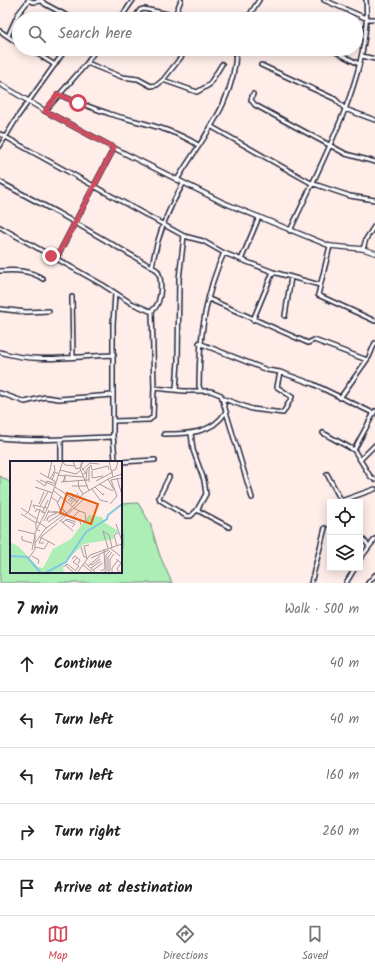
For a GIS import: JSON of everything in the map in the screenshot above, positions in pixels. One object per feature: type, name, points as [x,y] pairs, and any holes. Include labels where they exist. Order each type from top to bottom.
[{"type":"street","points":[[20,12],[29,0],[41,0],[61,12]]},
{"type":"street","points":[[124,12],[132,0]]},
{"type":"street","points":[[176,12],[181,0]]},
{"type":"street","points":[[251,12],[259,0]]},
{"type":"street","points":[[324,0],[352,12]]},
{"type":"street","points":[[363,50],[368,19],[366,0]]},
{"type":"street","points":[[139,12],[144,9],[160,12]]},
{"type":"street","points":[[363,17],[368,19],[375,19]]},
{"type":"street","points":[[8,36],[12,27]]},
{"type":"street","points":[[0,31],[12,39]]},
{"type":"street","points":[[41,56],[55,65]]},
{"type":"street","points":[[0,146],[29,101],[61,56]]},
{"type":"street","points":[[45,111],[58,94],[87,63],[91,56]]},
{"type":"street","points":[[87,63],[122,77],[138,79],[151,86],[157,85],[163,80],[182,56]]},
{"type":"street","points":[[177,180],[198,145],[212,127],[232,83],[235,56]]},
{"type":"street","points":[[344,56],[360,64]]},
{"type":"street","points":[[290,231],[345,109],[362,56],[375,59]]},
{"type":"street","points":[[163,80],[197,92],[209,85],[222,64]]},
{"type":"street","points":[[261,65],[335,99],[345,109],[375,120]]},
{"type":"street","points":[[0,84],[45,111],[114,148],[183,184],[222,202],[290,231],[330,246],[363,249],[375,253]]},
{"type":"street","points":[[58,94],[110,114],[153,125],[191,140],[198,145]]},
{"type":"street","points":[[253,94],[251,100],[255,105],[330,144],[346,154],[375,162]]},
{"type":"street","points":[[212,127],[311,183],[350,196],[375,200]]},
{"type":"street","points":[[0,134],[184,236],[203,241],[224,253],[273,272],[320,285]]},
{"type":"street","points":[[56,259],[114,148]]},
{"type":"street","points":[[0,182],[74,222],[157,270],[160,277],[158,303],[152,311],[154,388],[153,417],[150,420],[114,421]]},
{"type":"street","points":[[152,266],[163,225],[183,184]]},
{"type":"street","points":[[241,260],[260,217]]},
{"type":"street","points":[[363,249],[366,239],[375,225]]},
{"type":"street","points":[[0,227],[115,294],[146,310],[152,311]]},
{"type":"street","points":[[176,390],[178,361],[179,279],[184,236]]},
{"type":"street","points":[[330,246],[318,294],[321,297],[375,321]]},
{"type":"street","points":[[201,391],[198,386],[200,344],[217,268],[224,253]]},
{"type":"street","points":[[0,271],[26,272],[35,274],[43,279]]},
{"type":"street","points":[[253,320],[273,272]]},
{"type":"street","points":[[285,316],[292,277]]},
{"type":"street","points":[[115,294],[113,435],[115,460],[116,461]]},
{"type":"street","points":[[72,297],[73,356]]},
{"type":"street","points":[[209,299],[253,320],[308,343],[314,340],[367,360]]},
{"type":"street","points":[[0,309],[26,312],[49,311]]},
{"type":"street","points":[[340,398],[370,357],[375,343]]},
{"type":"street","points":[[200,344],[267,370],[280,372],[313,384],[340,398],[374,412],[354,450]]},
{"type":"street","points":[[0,352],[33,359],[114,355]]},
{"type":"street","points":[[154,388],[217,392],[224,399],[252,409],[283,413],[292,397],[276,387],[280,372]]},
{"type":"street","points":[[0,393],[28,402],[45,398],[59,399],[113,395]]},
{"type":"street","points":[[224,399],[226,413],[252,498]]},
{"type":"street","points":[[164,434],[191,433],[217,422],[226,413]]},
{"type":"street","points":[[323,432],[354,450],[375,480]]},
{"type":"street","points":[[169,476],[159,497],[160,500],[186,516],[192,516],[206,494],[204,480],[194,450],[191,433]]},
{"type":"street","points":[[0,438],[61,441],[111,437],[113,435]]},
{"type":"street","points":[[61,441],[61,461]]},
{"type":"street","points":[[360,460],[375,445]]},
{"type":"street","points":[[122,462],[155,460]]},
{"type":"street","points":[[327,474],[340,499]]},
{"type":"street","points":[[349,499],[375,489]]},
{"type":"street","points":[[197,510],[229,527]]},
{"type":"street","points":[[312,583],[325,528]]},
{"type":"street","points":[[363,539],[369,546]]},
{"type":"street","points":[[363,555],[375,539]]},
{"type":"street","points":[[346,583],[353,571]]},
{"type":"street","points":[[368,583],[375,575]]},
{"type":"green space","points":[[0,476],[10,482],[10,573],[122,573],[122,504],[138,503],[150,523],[160,556],[172,583],[0,583]]},
{"type":"route","points":[[51,256],[56,259],[66,237],[114,148],[45,111],[58,94],[78,103]]}]
